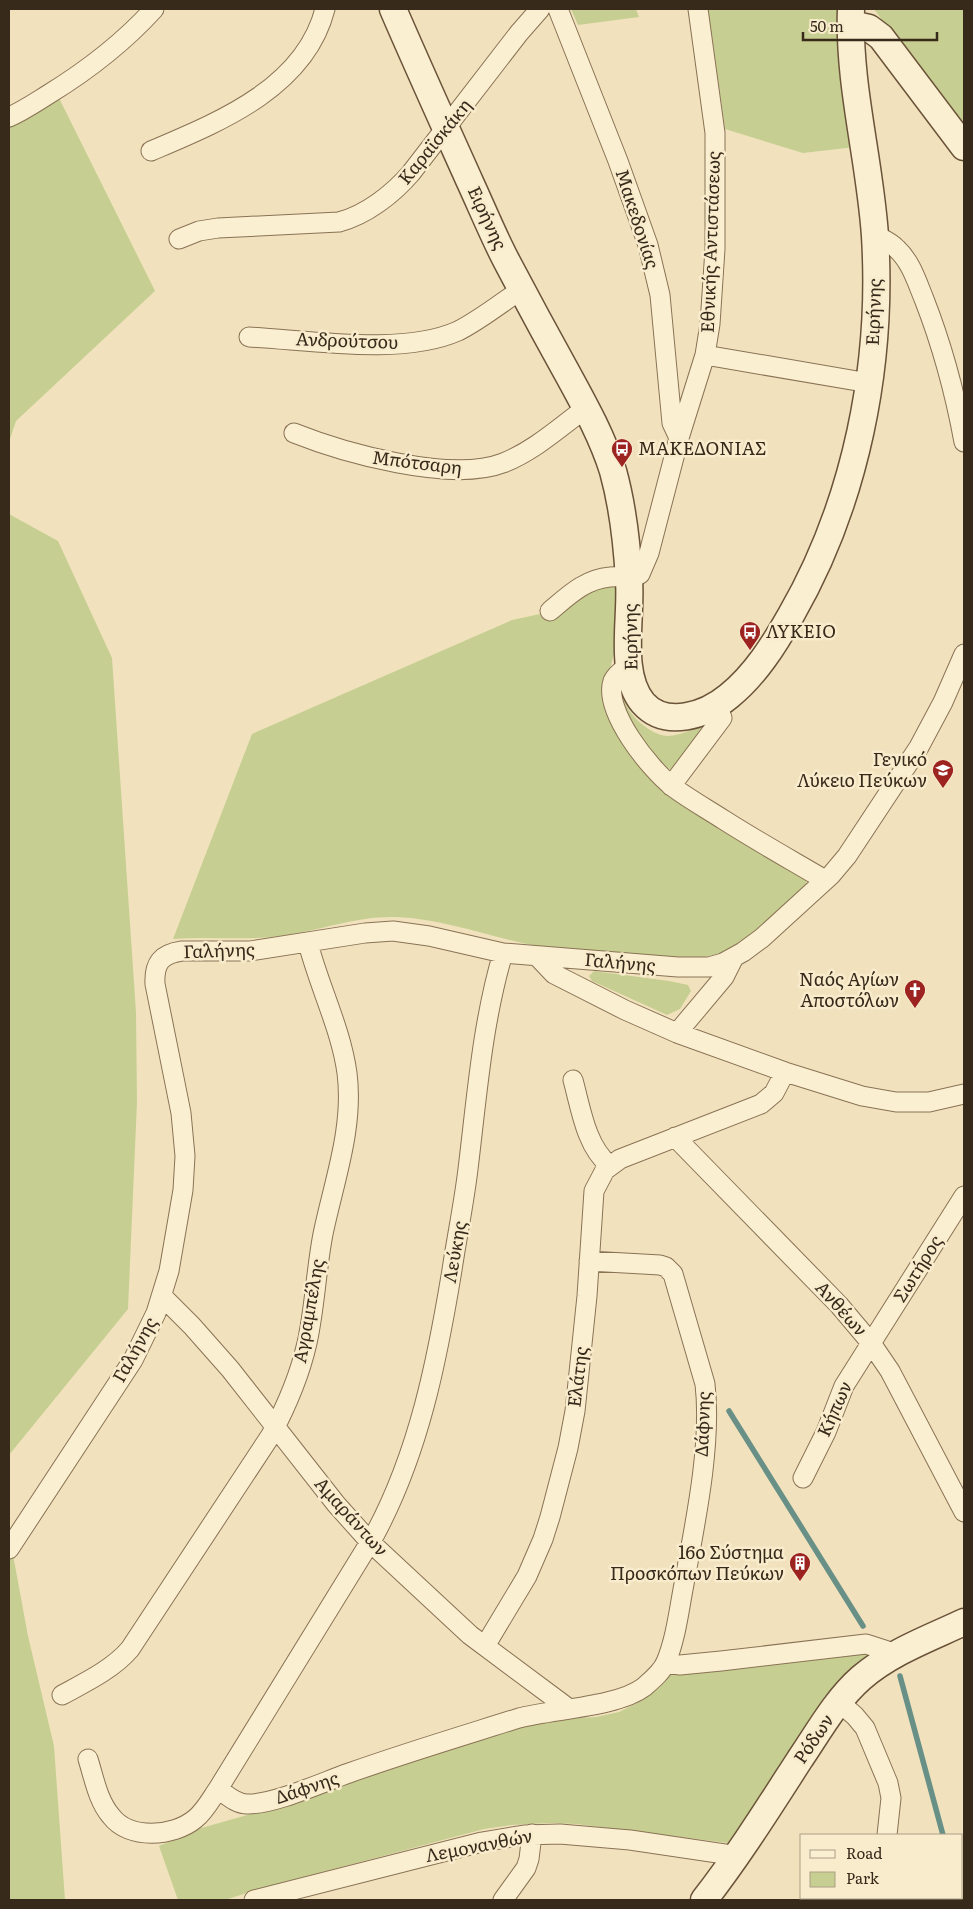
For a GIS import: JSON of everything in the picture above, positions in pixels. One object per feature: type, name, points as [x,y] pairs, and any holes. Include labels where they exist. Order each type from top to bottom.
[{"type":"street","points":[[9,117],[31,106],[89,68],[126,38],[154,9]]},
{"type":"street","points":[[151,151],[220,120],[271,88],[305,52],[318,29],[325,9]]},
{"type":"street","name":"Ειρήνης","points":[[393,9],[491,230],[586,408],[605,448],[616,486],[624,526],[629,576],[629,665],[635,691],[654,712],[684,717],[697,714],[717,705],[734,691],[762,661],[788,620],[818,563],[852,463],[864,414],[876,309],[875,235],[853,70],[851,16]]},
{"type":"street","name":"Καραϊσκάκη","points":[[179,239],[212,228],[324,224],[349,219],[380,201],[399,187],[446,129],[519,32],[540,9]]},
{"type":"street","name":"Μακεδονίας","points":[[558,9],[632,198],[648,245],[660,295],[672,423],[679,438]]},
{"type":"street","name":"Εθνικής Αντιστάσεως","points":[[629,576],[639,576],[645,565],[679,438],[705,355],[710,324],[714,280],[715,133],[698,9]]},
{"type":"street","points":[[851,16],[877,33],[964,148]]},
{"type":"street","points":[[875,235],[890,243],[906,259],[919,286],[944,357],[964,442]]},
{"type":"street","name":"Ανδρούτσου","points":[[249,337],[368,344],[401,344],[424,340],[458,330],[522,288]]},
{"type":"street","points":[[705,355],[869,383]]},
{"type":"street","name":"Μπότσαρη","points":[[294,433],[359,455],[445,469],[472,469],[494,466],[520,454],[586,408]]},
{"type":"street","points":[[550,611],[591,580],[629,576]]},
{"type":"street","name":"Γαλήνης","points":[[9,1549],[132,1360],[151,1324],[162,1296],[178,1226],[185,1156],[180,1106],[155,984],[156,966],[163,958],[179,951],[250,951],[374,932],[400,932],[503,953],[537,956],[678,967],[709,967],[733,959],[762,938],[825,880],[847,856],[913,757],[943,702],[964,654]]},
{"type":"street","points":[[629,665],[614,679],[612,693],[614,705],[623,726],[671,786],[707,810],[825,880]]},
{"type":"street","points":[[671,786],[722,718],[717,705]]},
{"type":"street","name":"Αγραμπέλης","points":[[62,1694],[106,1670],[130,1649],[253,1464],[276,1426],[305,1353],[321,1247],[339,1168],[347,1117],[348,1084],[344,1058],[308,943]]},
{"type":"street","name":"Λεύκης","points":[[370,1542],[395,1492],[421,1420],[432,1378],[463,1205],[485,1028],[503,953]]},
{"type":"street","points":[[537,956],[548,969],[566,981],[677,1033],[785,1072],[862,1096],[896,1102],[929,1102],[964,1094]]},
{"type":"street","points":[[677,1033],[724,977],[733,959]]},
{"type":"street","points":[[573,1080],[595,1149],[600,1157],[609,1165],[761,1104],[774,1093],[785,1072]]},
{"type":"street","name":"Ανθέων","points":[[675,1138],[840,1305],[871,1343],[890,1371],[964,1512]]},
{"type":"street","name":"Ελάτης","points":[[485,1646],[527,1576],[543,1539],[559,1484],[575,1411],[594,1191],[609,1165]]},
{"type":"street","name":"Σωτήρος","points":[[871,1343],[964,1196]]},
{"type":"street","name":"Δάφνης","points":[[218,1788],[235,1801],[243,1804],[266,1802],[462,1736],[538,1713],[621,1698],[642,1688],[660,1672],[666,1663],[678,1614],[699,1496],[706,1424],[705,1384],[673,1274],[666,1267],[660,1265],[589,1261]]},
{"type":"street","name":"Αμαράντων","points":[[162,1296],[217,1354],[336,1504],[370,1542],[406,1577],[485,1646],[568,1708]]},
{"type":"street","name":"Κήπων","points":[[803,1478],[826,1432],[844,1386],[871,1343]]},
{"type":"street","points":[[88,1760],[99,1794],[111,1817],[124,1827],[140,1832],[160,1833],[191,1822],[202,1812],[218,1788],[370,1542]]},
{"type":"street","name":"Ρόδων","points":[[709,1899],[839,1702],[862,1677],[897,1654],[964,1622]]},
{"type":"street","points":[[666,1663],[680,1665],[721,1662],[866,1644],[897,1654]]},
{"type":"street","points":[[839,1702],[866,1728],[888,1783],[891,1798],[887,1834]]},
{"type":"street","points":[[504,1900],[526,1868],[532,1834]]},
{"type":"street","name":"Λεμονανθών","points":[[254,1900],[482,1842],[532,1834],[560,1834],[630,1840],[738,1856]]},
{"type":"green space","points":[[571,9],[636,9],[639,17],[578,25]]},
{"type":"green space","points":[[708,9],[840,9],[855,147],[803,153],[725,129]]},
{"type":"green space","points":[[874,9],[964,9],[964,130],[925,80]]},
{"type":"green space","points":[[58,96],[155,291],[16,421],[9,442],[9,126]]},
{"type":"green space","points":[[9,514],[58,541],[112,658],[136,1012],[137,1102],[128,1309],[9,1455]]},
{"type":"green space","points":[[618,582],[617,639],[606,688],[667,793],[805,878],[807,884],[779,913],[758,931],[748,939],[724,952],[702,958],[679,960],[537,946],[432,921],[396,917],[352,921],[294,934],[267,937],[173,939],[252,734],[512,620],[540,614],[549,615],[583,590]]},
{"type":"green space","points":[[620,686],[624,700],[631,713],[645,726],[657,733],[673,736],[705,727],[674,767],[670,769],[664,768],[631,728],[620,704]]},
{"type":"green space","points":[[594,971],[669,981],[688,985],[691,991],[680,1009],[667,1015],[592,981],[589,976]]},
{"type":"green space","points":[[9,1533],[28,1636],[54,1746],[65,1900],[9,1900]]},
{"type":"green space","points":[[865,1652],[868,1658],[736,1844],[576,1824],[511,1825],[484,1829],[259,1889],[225,1900],[178,1900],[159,1846],[198,1829],[283,1805],[528,1724],[596,1717],[619,1712],[641,1701],[668,1675]]},
{"type":"waterway","points":[[729,1411],[863,1626]]},
{"type":"waterway","points":[[900,1676],[943,1834]]},
{"type":"place","name":"ΜΑΚΕΔΟΝΙΑΣ","points":[[622,468]]},
{"type":"place","name":"ΛΥΚΕΙΟ","points":[[750,651]]},
{"type":"place","name":"Γενικό Λύκειο Πεύκων","points":[[943,789]]},
{"type":"place","name":"Ναός Αγίων Αποστόλων","points":[[915,1009]]},
{"type":"place","name":"16ο Σύστημα Προσκόπων Πεύκων","points":[[800,1582]]}]
